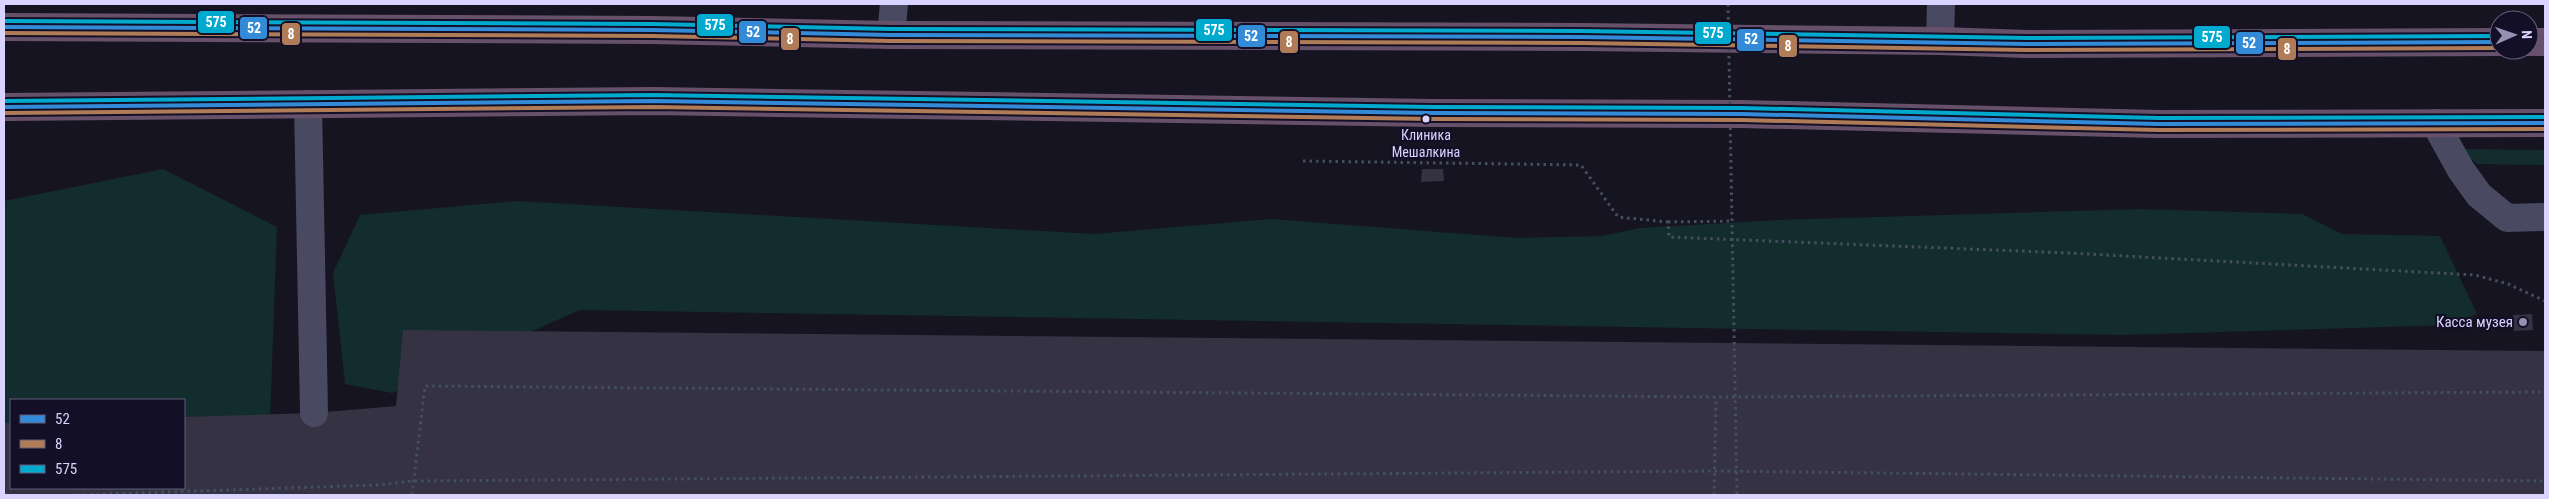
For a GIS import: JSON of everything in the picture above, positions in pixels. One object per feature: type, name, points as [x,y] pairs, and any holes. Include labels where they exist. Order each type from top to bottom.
[{"type":"highway","points":[[4,27],[652,30],[891,35],[1581,37],[1940,41],[2027,44],[2489,42]]},
{"type":"highway","points":[[4,107],[654,101],[1433,114],[1742,114],[2159,124],[2545,124]]},
{"type":"street","points":[[891,35],[894,4]]},
{"type":"street","points":[[1940,41],[1941,4]]},
{"type":"street","points":[[308,104],[314,413]]},
{"type":"street","points":[[2435,123],[2460,170],[2479,195],[2507,218],[2545,217]]},
{"type":"path","points":[[1728,4],[1736,495]]},
{"type":"path","points":[[1303,161],[1582,165],[1618,217],[1668,222],[1732,221]]},
{"type":"path","points":[[1668,222],[1669,237],[2059,253],[2475,275],[2508,284],[2545,301]]},
{"type":"path","points":[[412,495],[425,386],[1716,397],[2545,392]]},
{"type":"path","points":[[1714,495],[1716,397]]},
{"type":"path","points":[[77,495],[377,485],[413,481],[1715,471],[2545,481]]},
{"type":"green space","points":[[2459,149],[2545,150],[2545,165],[2477,164]]},
{"type":"green space","points":[[163,169],[277,227],[269,450],[185,450],[185,399],[10,399],[10,452],[4,452],[4,201]]},
{"type":"green space","points":[[517,201],[1094,234],[1271,219],[1516,238],[1602,236],[1640,228],[1778,220],[2140,209],[2302,214],[2342,234],[2440,236],[2477,314],[2452,325],[2122,335],[580,310],[392,393],[345,384],[333,273],[360,215]]},
{"type":"building","points":[[1422,169],[1443,169],[1444,181],[1421,182]]},
{"type":"building","name":"Касса музея","points":[[2532,314],[2533,330],[2514,331],[2513,315]]},
{"type":"building","points":[[403,330],[2545,351],[2545,495],[4,495],[4,423],[10,423],[10,489],[185,489],[185,417],[314,413],[396,406]]},
{"type":"transit line","name":"575","points":[[4,21],[652,24],[891,29],[1581,31],[2027,38],[2489,36]]},
{"type":"transit line","name":"52","points":[[4,27],[652,30],[891,35],[1581,37],[2027,44],[2489,42]]},
{"type":"transit line","name":"8","points":[[4,33],[652,36],[891,41],[1581,43],[2027,50],[2489,48]]},
{"type":"transit line","name":"575","points":[[4,101],[654,95],[1433,107],[1742,108],[2159,118],[2545,117]]},
{"type":"transit line","name":"52","points":[[4,107],[654,101],[1433,113],[1742,114],[2159,124],[2545,123]]},
{"type":"transit line","name":"8","points":[[4,113],[654,107],[1433,119],[1742,120],[2159,130],[2545,129]]},
{"type":"place","name":"Клиника Мешалкина","points":[[1426,119]]},
{"type":"place","name":"Касса музея","points":[[2523,322]]}]
